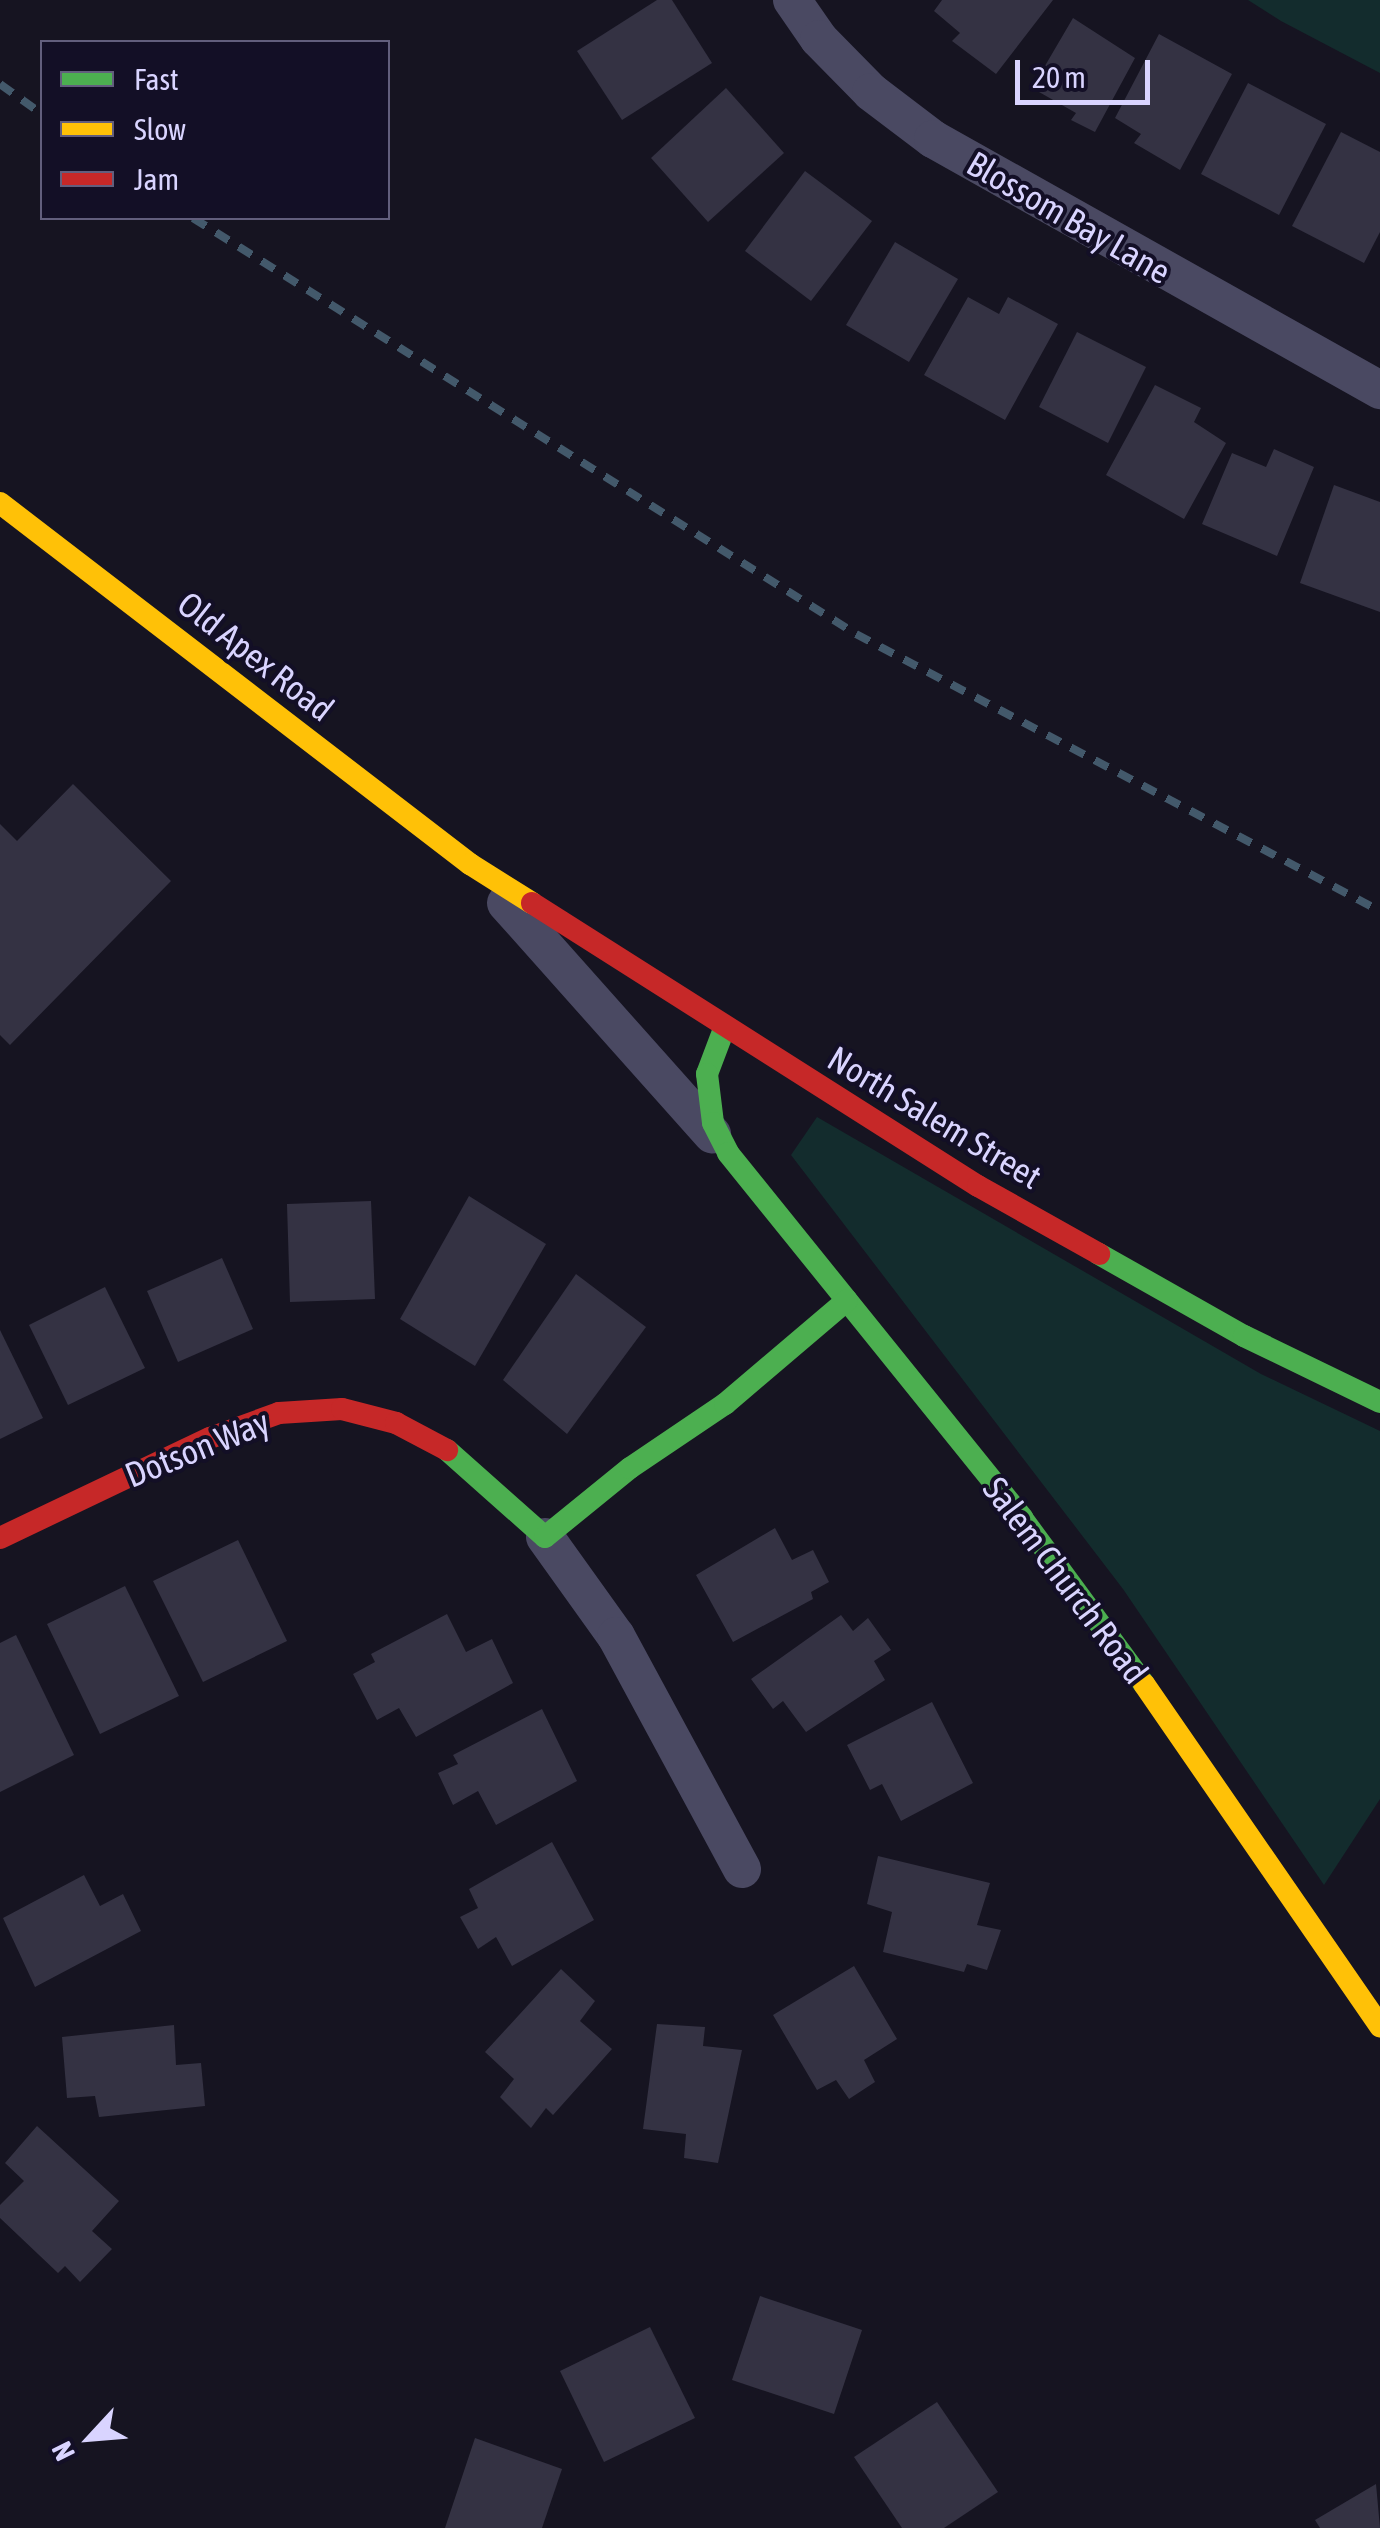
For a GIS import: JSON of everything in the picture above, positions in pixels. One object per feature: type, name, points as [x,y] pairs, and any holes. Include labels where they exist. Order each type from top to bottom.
[{"type":"street","name":"Blossom Bay Lane","points":[[792,0],[820,39],[858,79],[933,139],[1380,390]]},
{"type":"street","name":"Old Apex Road","points":[[0,503],[470,864]]},
{"type":"street","name":"North Salem Street","points":[[470,864],[724,1029],[978,1186],[1244,1336],[1380,1402]]},
{"type":"street","name":"Salem Church Road","points":[[470,864],[643,1053],[728,1153],[1022,1518],[1185,1740],[1380,2026]]},
{"type":"street","name":"Salem Church Road","points":[[724,1029],[708,1074],[708,1095],[713,1123],[728,1153]]},
{"type":"street","points":[[545,1537],[630,1468],[724,1404],[846,1300]]},
{"type":"street","name":"Dotson Way","points":[[0,1538],[210,1438],[278,1414],[342,1410],[396,1423],[436,1442],[468,1464],[545,1537],[616,1636],[742,1869]]},
{"type":"green space","points":[[1248,0],[1380,0],[1380,73],[1281,21]]},
{"type":"green space","points":[[817,1117],[1261,1374],[1380,1431],[1380,1799],[1324,1885],[1123,1589],[791,1155]]},
{"type":"building","points":[[657,0],[672,0],[712,63],[622,120],[577,51]]},
{"type":"building","points":[[942,0],[1053,0],[996,74],[952,41],[960,33],[934,11]]},
{"type":"building","points":[[1073,18],[1135,58],[1095,132],[1071,120],[1076,113],[1032,88]]},
{"type":"building","points":[[1159,34],[1232,74],[1180,170],[1134,143],[1141,134],[1115,118]]},
{"type":"building","points":[[1248,83],[1326,124],[1279,215],[1201,174]]},
{"type":"building","points":[[726,88],[784,153],[708,222],[651,158]]},
{"type":"building","points":[[1341,132],[1380,152],[1380,232],[1364,263],[1292,226]]},
{"type":"building","points":[[805,171],[872,221],[811,301],[745,251]]},
{"type":"building","points":[[895,242],[958,279],[909,362],[846,325]]},
{"type":"building","points":[[968,297],[999,314],[1008,297],[1058,324],[1005,420],[924,375]]},
{"type":"building","points":[[1077,332],[1146,367],[1108,443],[1039,407]]},
{"type":"building","points":[[1155,385],[1201,408],[1194,422],[1226,443],[1184,519],[1106,475]]},
{"type":"building","points":[[1274,449],[1314,467],[1277,556],[1202,524],[1232,453],[1266,467]]},
{"type":"building","points":[[1334,485],[1380,502],[1380,612],[1300,583]]},
{"type":"building","points":[[73,784],[171,881],[10,1045],[0,1035],[0,824],[17,841]]},
{"type":"building","points":[[469,1196],[546,1244],[475,1366],[400,1319]]},
{"type":"building","points":[[371,1201],[375,1299],[290,1302],[287,1204]]},
{"type":"building","points":[[222,1258],[253,1329],[178,1362],[147,1291]]},
{"type":"building","points":[[576,1274],[646,1327],[567,1434],[503,1380]]},
{"type":"building","points":[[105,1287],[145,1368],[68,1405],[29,1325]]},
{"type":"building","points":[[0,1330],[43,1418],[0,1439]]},
{"type":"building","points":[[775,1528],[792,1560],[813,1550],[829,1582],[811,1592],[813,1599],[733,1642],[696,1575]]},
{"type":"building","points":[[238,1540],[287,1641],[203,1682],[153,1581]]},
{"type":"building","points":[[125,1586],[179,1696],[100,1734],[47,1624]]},
{"type":"building","points":[[447,1614],[466,1652],[492,1639],[513,1683],[416,1737],[399,1708],[377,1720],[353,1674],[375,1662],[371,1654]]},
{"type":"building","points":[[841,1615],[853,1631],[868,1618],[891,1650],[874,1661],[885,1680],[806,1732],[783,1701],[773,1709],[751,1679]]},
{"type":"building","points":[[16,1635],[74,1755],[0,1792],[0,1643]]},
{"type":"building","points":[[932,1702],[973,1783],[901,1821],[882,1784],[870,1790],[847,1745]]},
{"type":"building","points":[[542,1709],[577,1781],[496,1825],[478,1791],[453,1805],[438,1773],[458,1764],[453,1755]]},
{"type":"building","points":[[552,1842],[594,1920],[512,1966],[496,1937],[478,1949],[460,1917],[478,1908],[469,1889]]},
{"type":"building","points":[[878,1856],[990,1883],[977,1925],[1001,1930],[987,1970],[967,1964],[964,1972],[883,1952],[892,1912],[867,1904]]},
{"type":"building","points":[[84,1875],[100,1906],[123,1894],[141,1931],[35,1987],[3,1918]]},
{"type":"building","points":[[854,1966],[897,2039],[864,2060],[875,2082],[849,2099],[836,2080],[817,2090],[773,2015]]},
{"type":"building","points":[[561,1969],[595,2001],[580,2021],[612,2049],[553,2115],[546,2108],[531,2128],[500,2097],[514,2079],[485,2052]]},
{"type":"building","points":[[657,2024],[705,2027],[703,2046],[742,2050],[718,2163],[684,2158],[686,2134],[643,2129]]},
{"type":"building","points":[[174,2025],[176,2065],[201,2063],[205,2106],[99,2117],[95,2096],[67,2098],[62,2037]]},
{"type":"building","points":[[37,2126],[119,2201],[92,2231],[112,2249],[80,2282],[65,2266],[58,2273],[0,2218],[0,2205],[24,2181],[5,2163]]},
{"type":"building","points":[[760,2296],[862,2330],[834,2414],[732,2380]]},
{"type":"building","points":[[650,2327],[695,2418],[604,2462],[560,2371]]},
{"type":"building","points":[[937,2402],[998,2492],[944,2528],[902,2528],[854,2457]]},
{"type":"building","points":[[475,2438],[562,2469],[542,2528],[445,2528]]},
{"type":"building","points":[[1376,2484],[1380,2528],[1320,2528],[1315,2520]]},
{"type":"railway","points":[[0,84],[40,113]]},
{"type":"railway","points":[[196,220],[856,634],[1380,911]]},
{"type":"traffic: fast","points":[[724,1029],[707,1074],[713,1123],[728,1153],[1022,1518],[1144,1684]]},
{"type":"traffic: fast","points":[[1099,1254],[1244,1336],[1380,1402]]},
{"type":"traffic: fast","points":[[447,1450],[545,1537],[630,1468],[725,1404],[847,1300]]},
{"type":"traffic: slow","points":[[0,503],[470,864],[532,903]]},
{"type":"traffic: slow","points":[[1144,1684],[1380,2026]]},
{"type":"traffic: jam","points":[[532,903],[978,1186],[1099,1254]]},
{"type":"traffic: jam","points":[[0,1538],[210,1438],[279,1413],[342,1409],[396,1423],[447,1450]]}]
